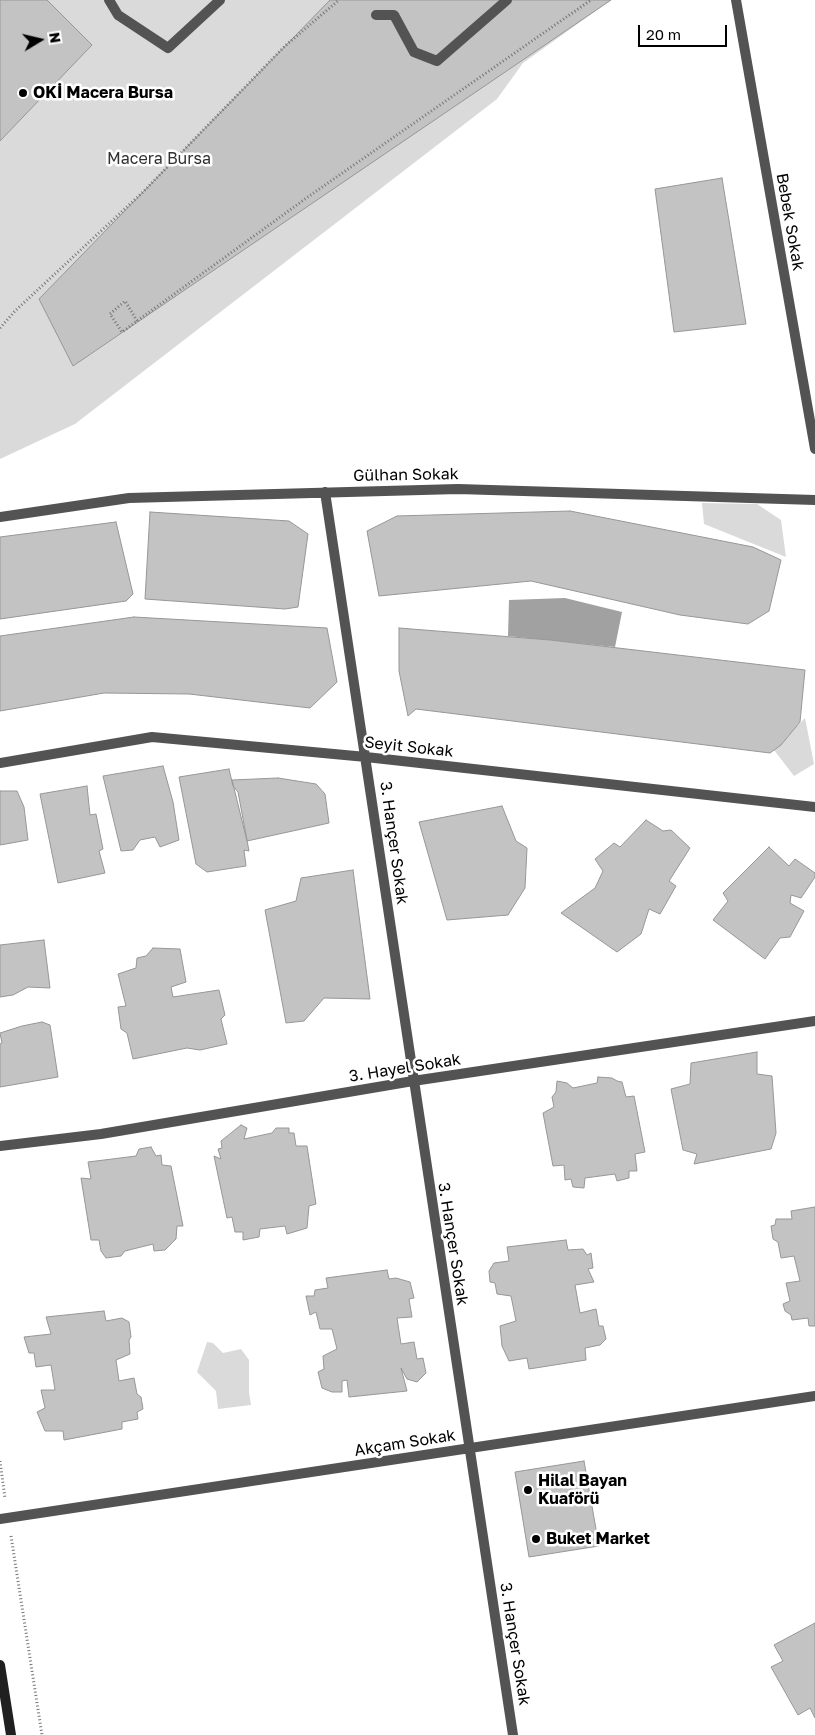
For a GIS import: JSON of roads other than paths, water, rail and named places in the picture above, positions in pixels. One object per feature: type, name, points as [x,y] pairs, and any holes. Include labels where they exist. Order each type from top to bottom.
[{"type":"street","points":[[109,0],[118,15],[168,48],[220,0]]},
{"type":"street","points":[[376,15],[394,15],[414,52],[437,61],[506,0]]},
{"type":"street","name":"Bebek Sokak","points":[[736,0],[815,449]]},
{"type":"street","name":"Gülhan Sokak","points":[[0,518],[129,498],[458,489],[815,500]]},
{"type":"street","name":"3. Hançer Sokak","points":[[325,492],[413,1081],[514,1735]]},
{"type":"street","name":"Seyit Sokak","points":[[0,763],[152,737],[366,757],[815,807]]},
{"type":"street","name":"3. Hayel Sokak","points":[[0,1146],[101,1134],[413,1081],[815,1021]]},
{"type":"street","name":"Akçam Sokak","points":[[4,1518],[815,1396]]},
{"type":"street","points":[[0,1665],[11,1735]]},
{"type":"place","name":"OKİ Macera Bursa","points":[[23,93]]},
{"type":"place","name":"Hilal Bayan Kuaförü","points":[[528,1490]]},
{"type":"place","name":"Buket Market","points":[[536,1539]]},
{"type":"park label","name":"Macera Bursa","points":[[159,159]]}]
